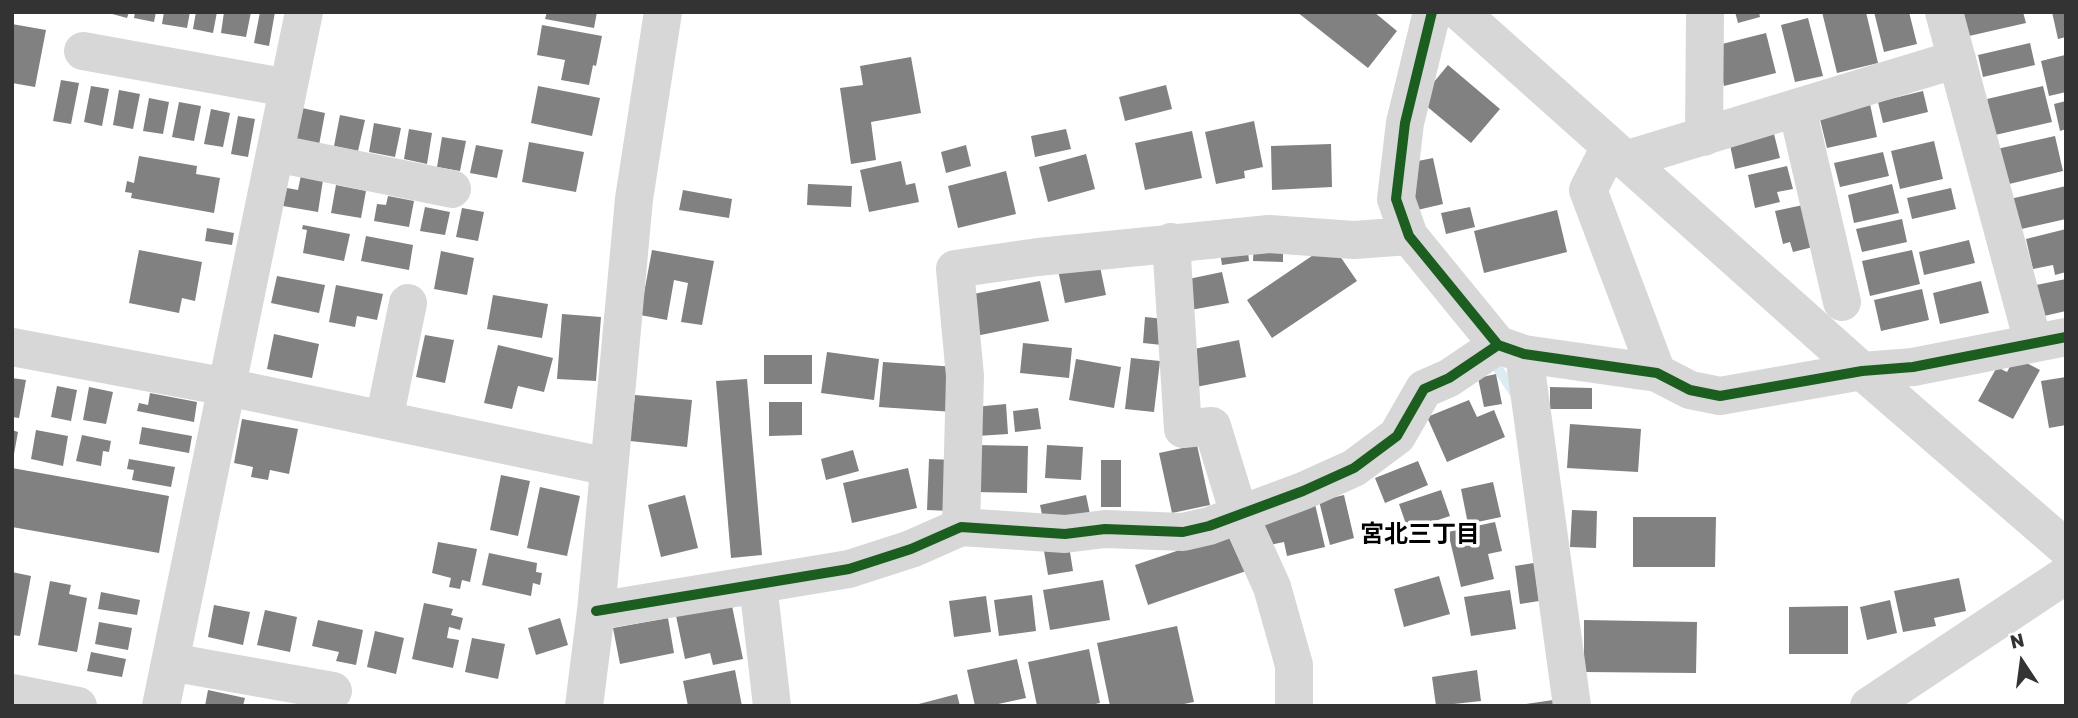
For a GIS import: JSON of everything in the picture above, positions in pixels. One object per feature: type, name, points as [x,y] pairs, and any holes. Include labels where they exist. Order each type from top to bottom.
[{"type":"street","points":[[161,706],[304,12]]},
{"type":"street","points":[[584,706],[596,611],[634,199],[663,12]]},
{"type":"street","points":[[1432,12],[1405,123],[1396,199],[1409,236],[1511,350],[1572,706]]},
{"type":"street","points":[[1460,12],[1862,371],[2066,548]]},
{"type":"street","points":[[1704,137],[1705,12]]},
{"type":"street","points":[[596,611],[849,569],[911,549],[961,527],[1065,534],[1105,529],[1183,532],[1209,526],[1303,491],[1354,468],[1397,436],[1424,389],[1511,350],[1657,373],[1690,390],[1720,396],[1862,371],[1913,367],[2049,340],[1944,12]]},
{"type":"street","points":[[83,51],[288,88]]},
{"type":"street","points":[[1657,373],[1588,190],[1618,154],[1704,137],[1957,59]]},
{"type":"street","points":[[1797,108],[1842,302]]},
{"type":"street","points":[[275,153],[452,189]]},
{"type":"street","points":[[961,527],[965,376],[955,269],[1171,242],[1269,234],[1354,240],[1409,236]]},
{"type":"street","points":[[1171,242],[1183,429],[1212,426],[1240,514],[1272,587],[1294,665],[1294,706]]},
{"type":"street","points":[[384,419],[408,303]]},
{"type":"street","points":[[12,347],[227,387],[609,467]]},
{"type":"street","points":[[1869,706],[2066,575]]},
{"type":"street","points":[[758,584],[772,706]]},
{"type":"street","points":[[170,662],[333,691]]},
{"type":"street","points":[[12,693],[78,706]]},
{"type":"building","points":[[105,12],[129,12],[127,18]]},
{"type":"building","points":[[135,12],[156,12],[154,22],[134,18]]},
{"type":"building","points":[[164,12],[190,12],[187,28],[162,24]]},
{"type":"building","points":[[196,12],[217,12],[213,33],[193,29]]},
{"type":"building","points":[[224,12],[251,12],[246,37],[221,33]]},
{"type":"building","points":[[260,12],[275,12],[269,46],[254,43]]},
{"type":"building","points":[[547,12],[597,12],[594,28],[545,19]]},
{"type":"building","points":[[1297,12],[1374,12],[1397,31],[1368,68]]},
{"type":"building","points":[[1735,12],[1759,12],[1760,17],[1738,23]]},
{"type":"building","points":[[1822,12],[1866,12],[1878,63],[1837,73]]},
{"type":"building","points":[[1874,12],[1909,12],[1917,44],[1884,52]]},
{"type":"building","points":[[1963,12],[2023,12],[2026,23],[1969,36]]},
{"type":"building","points":[[2052,12],[2066,12],[2066,37],[2058,39]]},
{"type":"building","points":[[1808,18],[1823,76],[1795,82],[1781,25]]},
{"type":"building","points":[[12,24],[46,30],[35,87],[12,83]]},
{"type":"building","points":[[542,25],[602,36],[589,85],[561,80],[565,60],[537,55]]},
{"type":"building","points":[[1766,33],[1776,73],[1724,86],[1714,46]]},
{"type":"building","points":[[2030,43],[2035,65],[1983,77],[1978,55]]},
{"type":"building","points":[[2065,55],[2066,92],[2049,96],[2041,61]]},
{"type":"building","points":[[911,57],[921,113],[871,122],[876,160],[851,164],[840,88],[863,85],[860,66]]},
{"type":"building","points":[[1448,65],[1500,109],[1471,143],[1419,100]]},
{"type":"building","points":[[61,80],[79,83],[71,124],[53,121]]},
{"type":"building","points":[[1166,85],[1172,109],[1125,121],[1119,97]]},
{"type":"building","points":[[91,86],[109,89],[102,126],[84,122]]},
{"type":"building","points":[[538,86],[600,98],[592,136],[531,123]]},
{"type":"building","points":[[2043,86],[2052,122],[1995,135],[1987,99]]},
{"type":"building","points":[[119,90],[140,94],[133,129],[113,125]]},
{"type":"building","points":[[1923,91],[1928,112],[1883,123],[1878,102]]},
{"type":"building","points":[[149,98],[169,102],[163,134],[143,131]]},
{"type":"building","points":[[2066,101],[2066,129],[2060,131],[2054,104]]},
{"type":"building","points":[[179,102],[201,106],[194,141],[172,137]]},
{"type":"building","points":[[1870,104],[1877,137],[1827,148],[1819,115]]},
{"type":"building","points":[[302,108],[325,113],[319,145],[296,140]]},
{"type":"building","points":[[211,109],[230,113],[223,147],[204,144]]},
{"type":"building","points":[[340,115],[365,120],[358,151],[334,146]]},
{"type":"building","points":[[238,116],[255,119],[248,157],[231,154]]},
{"type":"building","points":[[1254,121],[1263,167],[1244,171],[1245,178],[1216,184],[1205,132]]},
{"type":"building","points":[[374,123],[401,128],[395,157],[369,152]]},
{"type":"building","points":[[409,129],[432,133],[427,164],[404,159]]},
{"type":"building","points":[[1066,129],[1071,149],[1035,157],[1031,136]]},
{"type":"building","points":[[1773,130],[1780,158],[1735,169],[1729,140]]},
{"type":"building","points":[[1192,131],[1202,178],[1145,190],[1135,143]]},
{"type":"building","points":[[2055,136],[2063,171],[2005,185],[1997,149]]},
{"type":"building","points":[[442,137],[466,141],[460,171],[437,167]]},
{"type":"building","points":[[1934,141],[1943,179],[1900,189],[1891,151]]},
{"type":"building","points":[[529,142],[584,152],[576,192],[522,182]]},
{"type":"building","points":[[1331,144],[1332,187],[1272,190],[1271,146]]},
{"type":"building","points":[[476,145],[503,150],[497,178],[470,173]]},
{"type":"building","points":[[966,145],[971,166],[946,173],[941,152]]},
{"type":"building","points":[[1883,152],[1889,176],[1840,187],[1834,163]]},
{"type":"building","points":[[1086,154],[1095,189],[1048,202],[1039,167]]},
{"type":"building","points":[[139,156],[197,166],[196,174],[220,178],[214,213],[131,198],[132,193],[125,192],[127,181],[134,183]]},
{"type":"building","points":[[1433,158],[1443,204],[1413,211],[1403,164]]},
{"type":"building","points":[[901,161],[906,185],[915,183],[919,202],[869,212],[860,170]]},
{"type":"building","points":[[1787,166],[1793,189],[1777,192],[1780,202],[1755,208],[1748,175]]},
{"type":"building","points":[[1006,171],[1016,214],[958,228],[948,186]]},
{"type":"building","points":[[301,175],[323,180],[318,212],[283,206],[287,188],[298,190]]},
{"type":"building","points":[[808,184],[852,186],[851,207],[807,205]]},
{"type":"building","points":[[1892,184],[1899,213],[1854,223],[1848,195]]},
{"type":"building","points":[[336,185],[366,191],[361,218],[331,213]]},
{"type":"building","points":[[2066,186],[2066,219],[2017,230],[2010,199]]},
{"type":"building","points":[[1951,188],[1956,209],[1912,219],[1907,198]]},
{"type":"building","points":[[683,190],[732,199],[729,218],[679,210]]},
{"type":"building","points":[[388,196],[414,201],[409,227],[374,221],[377,204],[386,205]]},
{"type":"building","points":[[1803,205],[1813,247],[1793,252],[1790,242],[1783,244],[1775,211]]},
{"type":"building","points":[[425,207],[450,212],[445,235],[420,231]]},
{"type":"building","points":[[1470,207],[1475,227],[1446,234],[1441,213]]},
{"type":"building","points":[[462,208],[484,212],[478,241],[456,237]]},
{"type":"building","points":[[1557,210],[1567,252],[1484,273],[1474,231]]},
{"type":"building","points":[[1902,219],[1907,242],[1862,252],[1856,229]]},
{"type":"building","points":[[303,225],[350,234],[344,261],[303,253],[307,230],[302,229]]},
{"type":"building","points":[[207,228],[234,233],[232,245],[205,241]]},
{"type":"building","points":[[2066,229],[2066,272],[2055,275],[2053,265],[2033,269],[2026,239]]},
{"type":"building","points":[[366,236],[413,245],[409,270],[361,261]]},
{"type":"building","points":[[1969,240],[1975,263],[1924,275],[1919,252]]},
{"type":"building","points":[[1247,242],[1249,261],[1222,265],[1219,246]]},
{"type":"building","points":[[1254,242],[1283,243],[1283,262],[1253,261]]},
{"type":"building","points":[[1331,243],[1357,281],[1272,338],[1247,300]]},
{"type":"building","points":[[139,250],[202,262],[195,301],[182,298],[179,313],[129,303]]},
{"type":"building","points":[[652,250],[714,261],[702,325],[681,322],[688,283],[674,280],[667,320],[640,315]]},
{"type":"building","points":[[1912,250],[1920,284],[1870,296],[1862,261]]},
{"type":"building","points":[[441,251],[474,258],[467,295],[434,289]]},
{"type":"building","points":[[1099,262],[1106,295],[1065,303],[1058,270]]},
{"type":"building","points":[[1222,272],[1229,303],[1185,311],[1179,281]]},
{"type":"building","points":[[277,276],[325,285],[319,313],[271,303]]},
{"type":"building","points":[[2066,279],[2066,311],[2044,316],[2036,285]]},
{"type":"building","points":[[1040,281],[1049,321],[971,337],[963,296]]},
{"type":"building","points":[[1981,281],[1989,313],[1940,324],[1933,293]]},
{"type":"building","points":[[336,285],[383,294],[377,320],[357,316],[355,327],[329,322]]},
{"type":"building","points":[[1922,289],[1929,320],[1881,331],[1874,300]]},
{"type":"building","points":[[493,295],[548,304],[542,338],[487,329]]},
{"type":"building","points":[[562,314],[601,317],[596,381],[557,379]]},
{"type":"building","points":[[1145,317],[1165,319],[1162,345],[1143,343]]},
{"type":"building","points":[[274,334],[319,344],[312,378],[267,369]]},
{"type":"building","points":[[425,335],[454,340],[445,383],[416,377]]},
{"type":"building","points":[[1239,340],[1246,377],[1191,388],[1184,351]]},
{"type":"building","points":[[1023,343],[1072,348],[1069,378],[1020,373]]},
{"type":"building","points":[[498,345],[553,358],[544,392],[518,386],[512,409],[484,403]]},
{"type":"building","points":[[827,352],[879,359],[874,400],[821,393]]},
{"type":"building","points":[[764,355],[812,355],[812,384],[764,384]]},
{"type":"building","points":[[2015,357],[2040,370],[2013,419],[1978,401],[1997,367],[2007,372]]},
{"type":"building","points":[[1131,358],[1160,361],[1154,412],[1125,409]]},
{"type":"building","points":[[1076,359],[1121,367],[1114,408],[1069,400]]},
{"type":"building","points":[[883,362],[957,367],[954,412],[879,407]]},
{"type":"building","points":[[1496,374],[1502,404],[1484,407],[1478,378]]},
{"type":"building","points":[[2066,377],[2066,425],[2049,428],[2041,381]]},
{"type":"building","points":[[12,378],[26,380],[19,418],[12,417]]},
{"type":"building","points":[[747,379],[762,555],[731,558],[716,381]]},
{"type":"building","points":[[57,386],[77,390],[71,421],[51,417]]},
{"type":"building","points":[[89,387],[113,392],[106,424],[83,420]]},
{"type":"building","points":[[1550,387],[1592,388],[1592,409],[1550,409]]},
{"type":"building","points":[[150,393],[197,402],[194,422],[137,411],[139,403],[148,405]]},
{"type":"building","points":[[635,395],[692,400],[687,447],[630,441]]},
{"type":"building","points":[[1469,400],[1477,417],[1494,410],[1505,437],[1447,462],[1427,417]]},
{"type":"building","points":[[769,402],[802,402],[802,435],[769,436]]},
{"type":"building","points":[[1006,404],[1008,434],[977,436],[974,407]]},
{"type":"building","points":[[1038,408],[1041,429],[1015,432],[1013,411]]},
{"type":"building","points":[[242,419],[298,429],[289,474],[270,470],[268,480],[251,477],[253,467],[234,463]]},
{"type":"building","points":[[1570,424],[1641,429],[1638,472],[1567,468]]},
{"type":"building","points":[[142,427],[192,436],[189,453],[139,444]]},
{"type":"building","points":[[12,430],[18,432],[14,454],[12,454]]},
{"type":"building","points":[[36,430],[68,436],[63,466],[31,459]]},
{"type":"building","points":[[82,435],[111,441],[109,452],[103,451],[101,466],[76,461]]},
{"type":"building","points":[[975,445],[1028,446],[1027,493],[974,492]]},
{"type":"building","points":[[1047,445],[1083,447],[1081,480],[1045,478]]},
{"type":"building","points":[[1197,445],[1210,505],[1172,513],[1159,453]]},
{"type":"building","points":[[853,450],[859,471],[826,480],[821,459]]},
{"type":"building","points":[[129,459],[175,467],[171,487],[132,480],[134,470],[127,469]]},
{"type":"building","points":[[929,459],[954,460],[952,511],[927,510]]},
{"type":"building","points":[[1101,460],[1121,460],[1121,507],[1101,507]]},
{"type":"building","points":[[1418,461],[1428,485],[1385,503],[1375,478]]},
{"type":"building","points":[[12,468],[169,496],[159,553],[12,527]]},
{"type":"building","points":[[908,468],[917,508],[852,523],[843,483]]},
{"type":"building","points":[[501,475],[530,481],[518,536],[490,530]]},
{"type":"building","points":[[1493,482],[1501,517],[1468,524],[1461,489]]},
{"type":"building","points":[[540,487],[580,496],[567,556],[527,548]]},
{"type":"building","points":[[1441,490],[1450,516],[1408,530],[1399,504]]},
{"type":"building","points":[[685,495],[698,548],[661,557],[648,505]]},
{"type":"building","points":[[1086,495],[1091,519],[1045,529],[1040,505]]},
{"type":"building","points":[[1344,495],[1354,538],[1330,545],[1319,501]]},
{"type":"building","points":[[1315,504],[1325,547],[1287,556],[1284,542],[1260,547],[1253,520]]},
{"type":"building","points":[[1572,510],[1597,511],[1596,548],[1570,547]]},
{"type":"building","points":[[1633,517],[1716,517],[1715,567],[1633,567]]},
{"type":"building","points":[[1495,522],[1502,551],[1488,554],[1494,579],[1461,587],[1448,532]]},
{"type":"building","points":[[1236,531],[1249,570],[1148,605],[1135,565]]},
{"type":"building","points":[[438,542],[477,549],[470,582],[462,580],[460,589],[449,587],[451,578],[432,573]]},
{"type":"building","points":[[1069,546],[1073,571],[1048,575],[1044,551]]},
{"type":"building","points":[[489,553],[537,563],[536,572],[542,573],[540,585],[533,583],[531,596],[482,585]]},
{"type":"building","points":[[1534,563],[1539,601],[1520,604],[1515,566]]},
{"type":"building","points":[[12,572],[31,576],[20,636],[12,635]]},
{"type":"building","points":[[1439,576],[1450,614],[1404,627],[1394,589]]},
{"type":"building","points":[[1959,578],[1966,611],[1934,618],[1936,626],[1903,632],[1894,591]]},
{"type":"building","points":[[1103,580],[1110,620],[1050,630],[1043,590]]},
{"type":"building","points":[[50,581],[71,585],[69,594],[87,598],[77,652],[38,645]]},
{"type":"building","points":[[1510,590],[1516,629],[1471,636],[1464,597]]},
{"type":"building","points":[[101,592],[140,600],[137,615],[98,609]]},
{"type":"building","points":[[1032,595],[1036,631],[999,636],[994,600]]},
{"type":"building","points":[[986,596],[991,632],[954,637],[949,601]]},
{"type":"building","points":[[1890,600],[1897,633],[1867,640],[1860,607]]},
{"type":"building","points":[[731,601],[743,659],[713,665],[710,653],[685,659],[675,611]]},
{"type":"building","points":[[424,603],[453,609],[451,615],[463,618],[460,630],[449,627],[447,638],[459,640],[453,668],[412,659]]},
{"type":"building","points":[[214,605],[250,612],[243,645],[208,637]]},
{"type":"building","points":[[1848,606],[1848,654],[1789,654],[1789,607]]},
{"type":"building","points":[[265,610],[297,617],[290,652],[257,645]]},
{"type":"building","points":[[560,618],[568,645],[536,655],[528,628]]},
{"type":"building","points":[[668,618],[674,653],[620,664],[613,628]]},
{"type":"building","points":[[318,620],[363,630],[356,665],[336,661],[339,652],[312,646]]},
{"type":"building","points":[[1584,620],[1697,622],[1696,673],[1584,672]]},
{"type":"building","points":[[99,622],[132,628],[128,650],[95,644]]},
{"type":"building","points":[[1177,626],[1194,702],[1174,706],[1110,706],[1097,643]]},
{"type":"building","points":[[375,631],[404,638],[396,674],[367,667]]},
{"type":"building","points":[[472,638],[505,644],[498,679],[465,672]]},
{"type":"building","points":[[1089,649],[1100,703],[1086,706],[1037,706],[1028,662]]},
{"type":"building","points":[[91,652],[126,659],[122,677],[87,671]]},
{"type":"building","points":[[1017,659],[1026,698],[989,706],[975,706],[967,670]]},
{"type":"building","points":[[735,670],[742,706],[688,706],[683,681]]},
{"type":"building","points":[[1477,670],[1481,701],[1436,706],[1432,677]]},
{"type":"building","points":[[208,690],[245,698],[243,706],[205,706]]},
{"type":"building","points":[[957,694],[960,706],[915,706],[915,705]]},
{"type":"building","points":[[1553,700],[1554,706],[1526,706],[1526,704]]},
{"type":"waterway","points":[[1491,358],[1515,394]]},
{"type":"cycle path","points":[[1432,12],[1405,123],[1396,199],[1409,236],[1498,345],[1524,354],[1657,373],[1690,390],[1720,396],[1862,371],[1913,367],[2066,337]]},
{"type":"cycle path","points":[[596,611],[849,569],[911,549],[961,527],[1065,534],[1105,529],[1183,532],[1209,526],[1303,491],[1354,468],[1397,436],[1424,389],[1449,378],[1498,345]]},
{"type":"district","name":"宮北三丁目","points":[[1420,535]]}]
